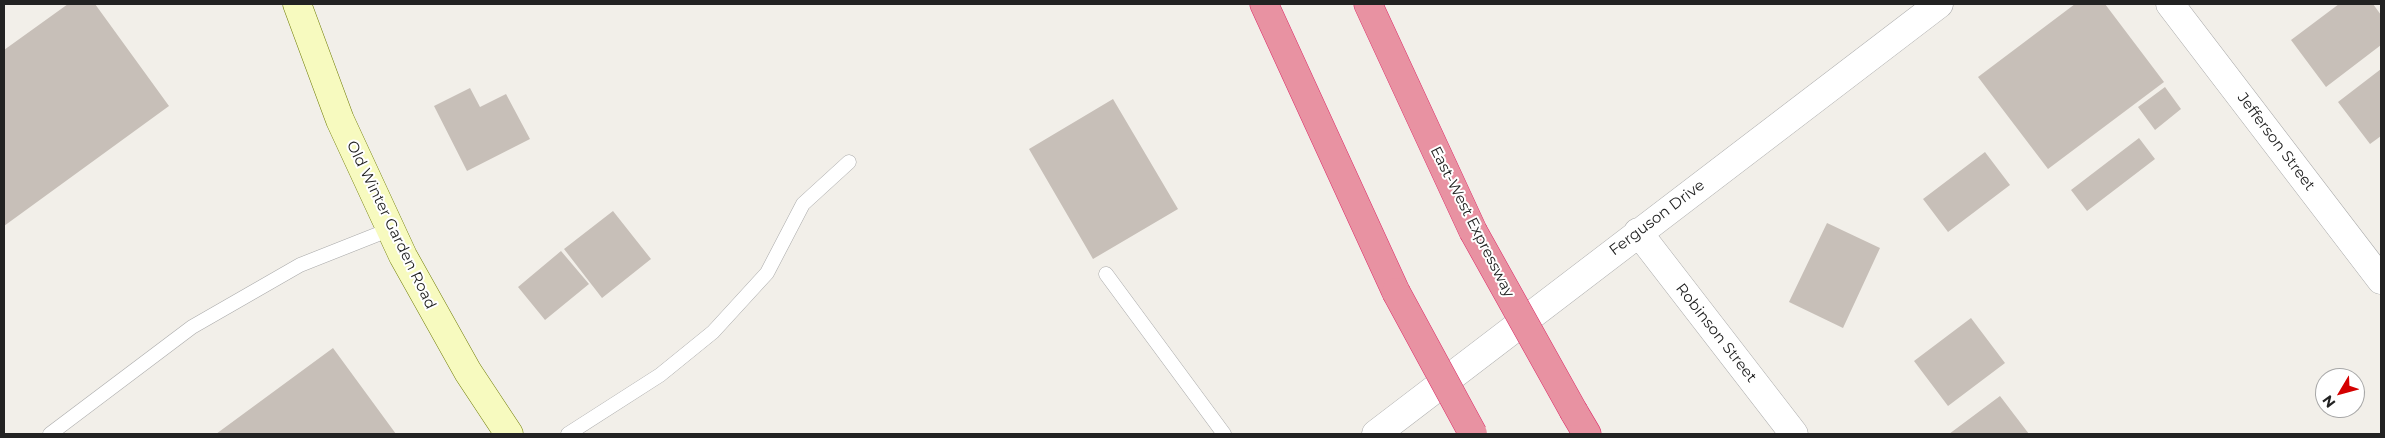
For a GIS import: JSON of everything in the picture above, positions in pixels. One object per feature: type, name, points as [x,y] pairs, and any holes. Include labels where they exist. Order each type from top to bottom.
[{"type":"highway","points":[[1264,4],[1396,292],[1473,434]]},
{"type":"highway","name":"East-West Expressway","points":[[1368,4],[1473,231],[1580,423]]},
{"type":"main road","name":"Old Winter Garden Road","points":[[297,4],[340,120],[391,230],[468,372],[509,434]]},
{"type":"street","name":"Ferguson Drive","points":[[1376,434],[1638,232],[1939,4]]},
{"type":"street","name":"Jefferson Street","points":[[2170,4],[2381,280]]},
{"type":"street","name":"Robinson Street","points":[[1638,232],[1794,434]]},
{"type":"lane","points":[[568,434],[660,374],[714,332],[767,273],[803,204],[849,162]]},
{"type":"lane","points":[[50,434],[192,327],[300,265],[391,230]]},
{"type":"lane","points":[[1106,274],[1224,434]]},
{"type":"building","points":[[68,4],[95,4],[169,106],[4,226],[4,50]]},
{"type":"building","points":[[2075,4],[2105,4],[2164,82],[2048,169],[1978,77]]},
{"type":"building","points":[[2339,4],[2373,4],[2381,15],[2381,45],[2326,87],[2291,40]]},
{"type":"building","points":[[2381,69],[2381,136],[2370,144],[2338,102]]},
{"type":"building","points":[[2165,87],[2181,109],[2155,130],[2138,107]]},
{"type":"building","points":[[470,88],[480,107],[506,94],[530,139],[467,171],[434,106]]},
{"type":"building","points":[[1113,99],[1178,209],[1093,259],[1029,149]]},
{"type":"building","points":[[2139,138],[2155,159],[2087,211],[2071,190]]},
{"type":"building","points":[[1985,152],[2010,185],[1948,232],[1923,199]]},
{"type":"building","points":[[613,211],[651,259],[602,298],[564,249]]},
{"type":"building","points":[[1827,223],[1880,248],[1843,328],[1789,302]]},
{"type":"building","points":[[561,251],[589,284],[545,320],[518,287]]},
{"type":"building","points":[[1971,318],[2005,363],[1948,406],[1914,361]]},
{"type":"building","points":[[333,348],[396,434],[216,434]]},
{"type":"building","points":[[2000,396],[2029,434],[1949,434]]}]
